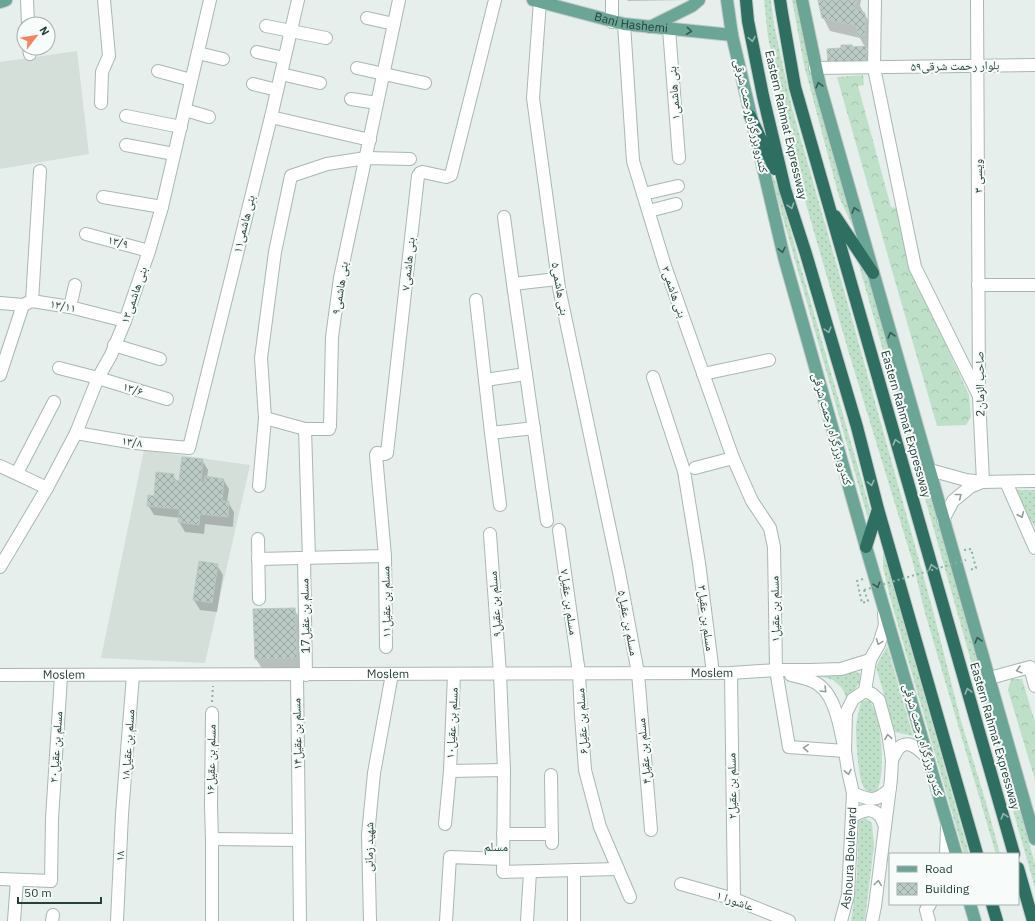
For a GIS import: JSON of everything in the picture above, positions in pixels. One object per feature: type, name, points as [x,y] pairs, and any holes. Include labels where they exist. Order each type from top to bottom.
[{"type":"highway","name":"Eastern Rahmat Expressway","points":[[746,0],[748,21],[763,96],[785,189],[806,254],[857,427],[878,509],[977,853]]},
{"type":"highway","name":"Eastern Rahmat Expressway","points":[[780,0],[795,87],[1014,853]]},
{"type":"highway","points":[[750,116],[785,189]]},
{"type":"highway","points":[[829,207],[873,273]]},
{"type":"highway","points":[[866,547],[878,509]]},
{"type":"highway","points":[[1019,872],[1033,921]]},
{"type":"highway","points":[[992,905],[997,921]]},
{"type":"main road","points":[[0,2],[6,0]]},
{"type":"main road","points":[[650,27],[692,6],[699,0]]},
{"type":"main road","name":"کندرو بزرگراه رحمت شرقی","points":[[727,0],[732,35],[784,257],[866,547],[956,853]]},
{"type":"main road","points":[[802,0],[815,68],[1035,839]]},
{"type":"main road","name":"Bani Hashemi","points":[[542,1],[618,23],[732,35]]},
{"type":"main road","points":[[970,905],[974,921]]},
{"type":"street","points":[[27,0],[28,16]]},
{"type":"street","points":[[101,103],[102,72],[109,56],[104,0]]},
{"type":"street","name":"بنی هاشمی۱۳","points":[[0,567],[47,488],[76,433],[98,378],[111,355],[125,322],[162,207],[210,0]]},
{"type":"street","name":"بنی هاشمی۱۱","points":[[189,448],[298,0]]},
{"type":"street","name":"بنی هاشمی۹","points":[[305,429],[329,429],[330,426],[332,337],[340,278],[399,0]]},
{"type":"street","name":"بنی هاشمی۷","points":[[385,556],[376,455],[377,453],[387,453],[418,176],[423,172],[446,177],[450,175],[495,0]]},
{"type":"street","name":"بنی هاشمی۳","points":[[612,0],[618,23],[633,161],[665,266],[733,458],[752,501],[770,528],[774,548]]},
{"type":"street","points":[[875,0],[874,68],[915,267],[979,397]]},
{"type":"street","name":"ویسی ۳","points":[[978,0],[978,285]]},
{"type":"street","name":"بنی هاشمی۵","points":[[542,1],[533,98],[557,279],[619,572]]},
{"type":"street","points":[[367,18],[394,24]]},
{"type":"street","points":[[266,26],[326,38]]},
{"type":"street","name":"بنی هاشمی۱","points":[[670,29],[679,158]]},
{"type":"street","points":[[198,52],[223,59]]},
{"type":"street","points":[[257,52],[284,58]]},
{"type":"street","name":"۵۹بلوار رحمت شرقی","points":[[815,68],[1035,65]]},
{"type":"street","points":[[357,68],[425,83]]},
{"type":"street","points":[[158,71],[191,80]]},
{"type":"street","points":[[281,74],[320,82]]},
{"type":"street","points":[[253,84],[277,90]]},
{"type":"street","points":[[351,99],[377,103]]},
{"type":"street","points":[[185,110],[209,117]]},
{"type":"street","points":[[126,116],[181,127]]},
{"type":"street","points":[[270,117],[370,140]]},
{"type":"street","points":[[126,145],[174,154]]},
{"type":"street","points":[[259,486],[265,418],[261,358],[275,252],[291,176],[327,164],[366,158],[410,159]]},
{"type":"street","points":[[0,375],[28,303],[40,171]]},
{"type":"street","points":[[643,194],[678,186]]},
{"type":"street","points":[[103,197],[162,207]]},
{"type":"street","points":[[648,211],[676,204]]},
{"type":"street","points":[[504,217],[547,521]]},
{"type":"street","name":"۱۳/۹","points":[[86,234],[149,251]]},
{"type":"street","points":[[513,284],[557,279]]},
{"type":"street","points":[[70,307],[75,285]]},
{"type":"street","points":[[978,285],[1035,285]]},
{"type":"street","name":"2صاحب الزمان","points":[[978,285],[979,397],[983,482]]},
{"type":"street","points":[[476,300],[500,505]]},
{"type":"street","name":"۱۳/۱۱","points":[[0,303],[28,303],[70,307],[125,322]]},
{"type":"street","points":[[114,345],[160,359]]},
{"type":"street","points":[[703,374],[769,360]]},
{"type":"street","name":"۱۳/۶","points":[[59,368],[167,399]]},
{"type":"street","points":[[485,380],[526,374]]},
{"type":"street","name":"مسلم بن عقیل۳","points":[[653,377],[684,471],[699,563],[713,673]]},
{"type":"street","points":[[17,473],[54,402]]},
{"type":"street","points":[[265,418],[305,429],[307,558]]},
{"type":"street","points":[[491,433],[534,428]]},
{"type":"street","name":"۱۳/۸","points":[[76,433],[135,443],[189,448]]},
{"type":"street","points":[[695,468],[733,458]]},
{"type":"street","points":[[0,466],[47,488]]},
{"type":"street","points":[[930,470],[966,480],[983,482],[1035,482]]},
{"type":"street","points":[[943,520],[953,501],[970,487],[983,482]]},
{"type":"street","points":[[1006,482],[1035,548]]},
{"type":"street","name":"مسلم بن عقیل۷","points":[[559,530],[579,673]]},
{"type":"street","name":"مسلم بن عقیل۹","points":[[490,534],[500,674],[504,770],[503,859]]},
{"type":"street","points":[[258,539],[259,599]]},
{"type":"street","name":"مسلم بن عقیل۱","points":[[774,548],[776,670],[789,747],[845,751]]},
{"type":"street","points":[[258,559],[385,556]]},
{"type":"street","name":"مسلم بن عقیل۱۱","points":[[385,556],[386,647]]},
{"type":"street","name":"مسلم بن عقیل17","points":[[301,675],[307,558]]},
{"type":"street","name":"مسلم بن عقیل۵","points":[[619,572],[638,673]]},
{"type":"street","points":[[845,751],[846,713],[853,699],[865,691],[870,660],[879,644],[885,625],[883,604]]},
{"type":"street","name":"Moslem","points":[[0,675],[731,673],[776,670],[841,669],[870,660]]},
{"type":"street","points":[[990,678],[1030,667],[1035,686]]},
{"type":"street","points":[[776,670],[813,681],[827,692],[837,714],[845,751]]},
{"type":"street","name":"مسلم بن عقیل۶","points":[[579,673],[584,770],[600,827],[630,897]]},
{"type":"street","name":"مسلم بن عقیل۴","points":[[638,673],[651,830]]},
{"type":"street","name":"مسلم بن عقیل۲","points":[[731,673],[734,899]]},
{"type":"street","name":"شهید زمانی","points":[[370,921],[368,835],[374,773],[392,674]]},
{"type":"street","name":"مسلم بن عقیل۱۰","points":[[445,824],[450,771],[454,674]]},
{"type":"street","name":"مسلم بن عقیل۱۸","points":[[122,814],[133,675]]},
{"type":"street","name":"مسلم بن عقیل۱۴","points":[[300,921],[300,840],[298,792],[301,675]]},
{"type":"street","name":"مسلم بن عقیل۲۰","points":[[17,880],[51,881],[52,819],[61,676]]},
{"type":"street","points":[[865,691],[872,694],[879,700],[888,733],[892,760],[890,789],[872,921]]},
{"type":"street","name":"مسلم بن عقیل۱۶","points":[[212,713],[212,921]]},
{"type":"street","points":[[892,760],[900,747],[909,744],[927,756]]},
{"type":"street","name":"Ashoura Boulevard","points":[[841,921],[848,895],[853,794],[845,751]]},
{"type":"street","points":[[450,771],[504,770]]},
{"type":"street","points":[[503,834],[552,838],[551,775]]},
{"type":"street","points":[[853,794],[866,799],[873,799],[883,795],[890,789]]},
{"type":"street","points":[[852,816],[863,810],[872,810],[879,815],[885,826]]},
{"type":"street","name":"۱۸","points":[[117,921],[122,814]]},
{"type":"street","points":[[946,853],[947,822]]},
{"type":"street","points":[[212,839],[300,840]]},
{"type":"street","points":[[446,921],[450,857],[503,859],[503,872],[618,869]]},
{"type":"street","points":[[574,870],[574,921]]},
{"type":"street","points":[[528,921],[530,872]]},
{"type":"street","points":[[0,879],[17,880],[14,921]]},
{"type":"street","name":"عاشورا ۱","points":[[680,884],[734,899],[789,921]]},
{"type":"street","points":[[928,921],[926,910],[929,905]]},
{"type":"path","points":[[857,581],[862,602],[868,601],[864,590],[966,560],[970,570],[976,568],[971,549]]},
{"type":"path","points":[[212,713],[213,675]]},
{"type":"shaded area","points":[[77,51],[89,154],[0,169],[0,62],[42,56],[56,56],[56,54]]},
{"type":"shaded area","points":[[144,450],[250,465],[205,663],[101,658]]},
{"type":"green space","points":[[764,0],[771,0],[774,24],[792,108],[932,607],[961,721],[1000,853],[996,853],[925,613],[913,563],[848,350],[794,162],[768,37]]},
{"type":"green space","points":[[792,0],[797,0],[859,240],[839,197],[804,65]]},
{"type":"green space","points":[[863,75],[864,85],[858,86],[891,207],[900,209],[908,262],[969,395],[971,417],[966,425],[937,426],[837,77]]},
{"type":"green space","points":[[768,165],[778,187],[870,509],[868,519]]},
{"type":"green space","points":[[858,262],[868,278],[1035,864],[1035,888],[934,530]]},
{"type":"green space","points":[[1017,490],[1035,490],[1035,527],[1015,494]]},
{"type":"green space","points":[[883,550],[969,853],[964,853],[891,601],[883,567]]},
{"type":"green space","points":[[887,646],[913,736],[895,732],[876,667]]},
{"type":"green space","points":[[855,671],[860,674],[861,680],[848,701],[842,688],[833,680],[815,675]]},
{"type":"green space","points":[[1011,679],[1022,679],[1035,722],[1035,780],[1008,690]]},
{"type":"green space","points":[[866,700],[870,701],[877,720],[880,732],[882,759],[880,782],[877,791],[871,792],[865,790],[862,784],[856,740],[857,717],[861,702]]},
{"type":"green space","points":[[865,818],[872,823],[874,846],[865,918],[864,921],[851,921],[857,875],[859,821]]},
{"type":"building","points":[[818,0],[857,0],[854,8],[865,13],[865,35],[857,36],[856,26],[822,18]]},
{"type":"building","points":[[841,45],[852,45],[853,47],[866,46],[867,62],[828,65],[827,49],[841,48]]},
{"type":"building","points":[[182,457],[203,459],[201,483],[204,483],[205,476],[224,479],[222,501],[229,501],[228,517],[200,514],[199,525],[178,522],[180,509],[147,506],[148,495],[154,496],[156,472],[174,474],[173,480],[179,481]]},
{"type":"building","points":[[199,561],[218,564],[212,603],[193,600]]},
{"type":"building","points":[[295,608],[297,658],[255,659],[253,609]]},
{"type":"district","name":"مسلم","points":[[496,846]]}]
